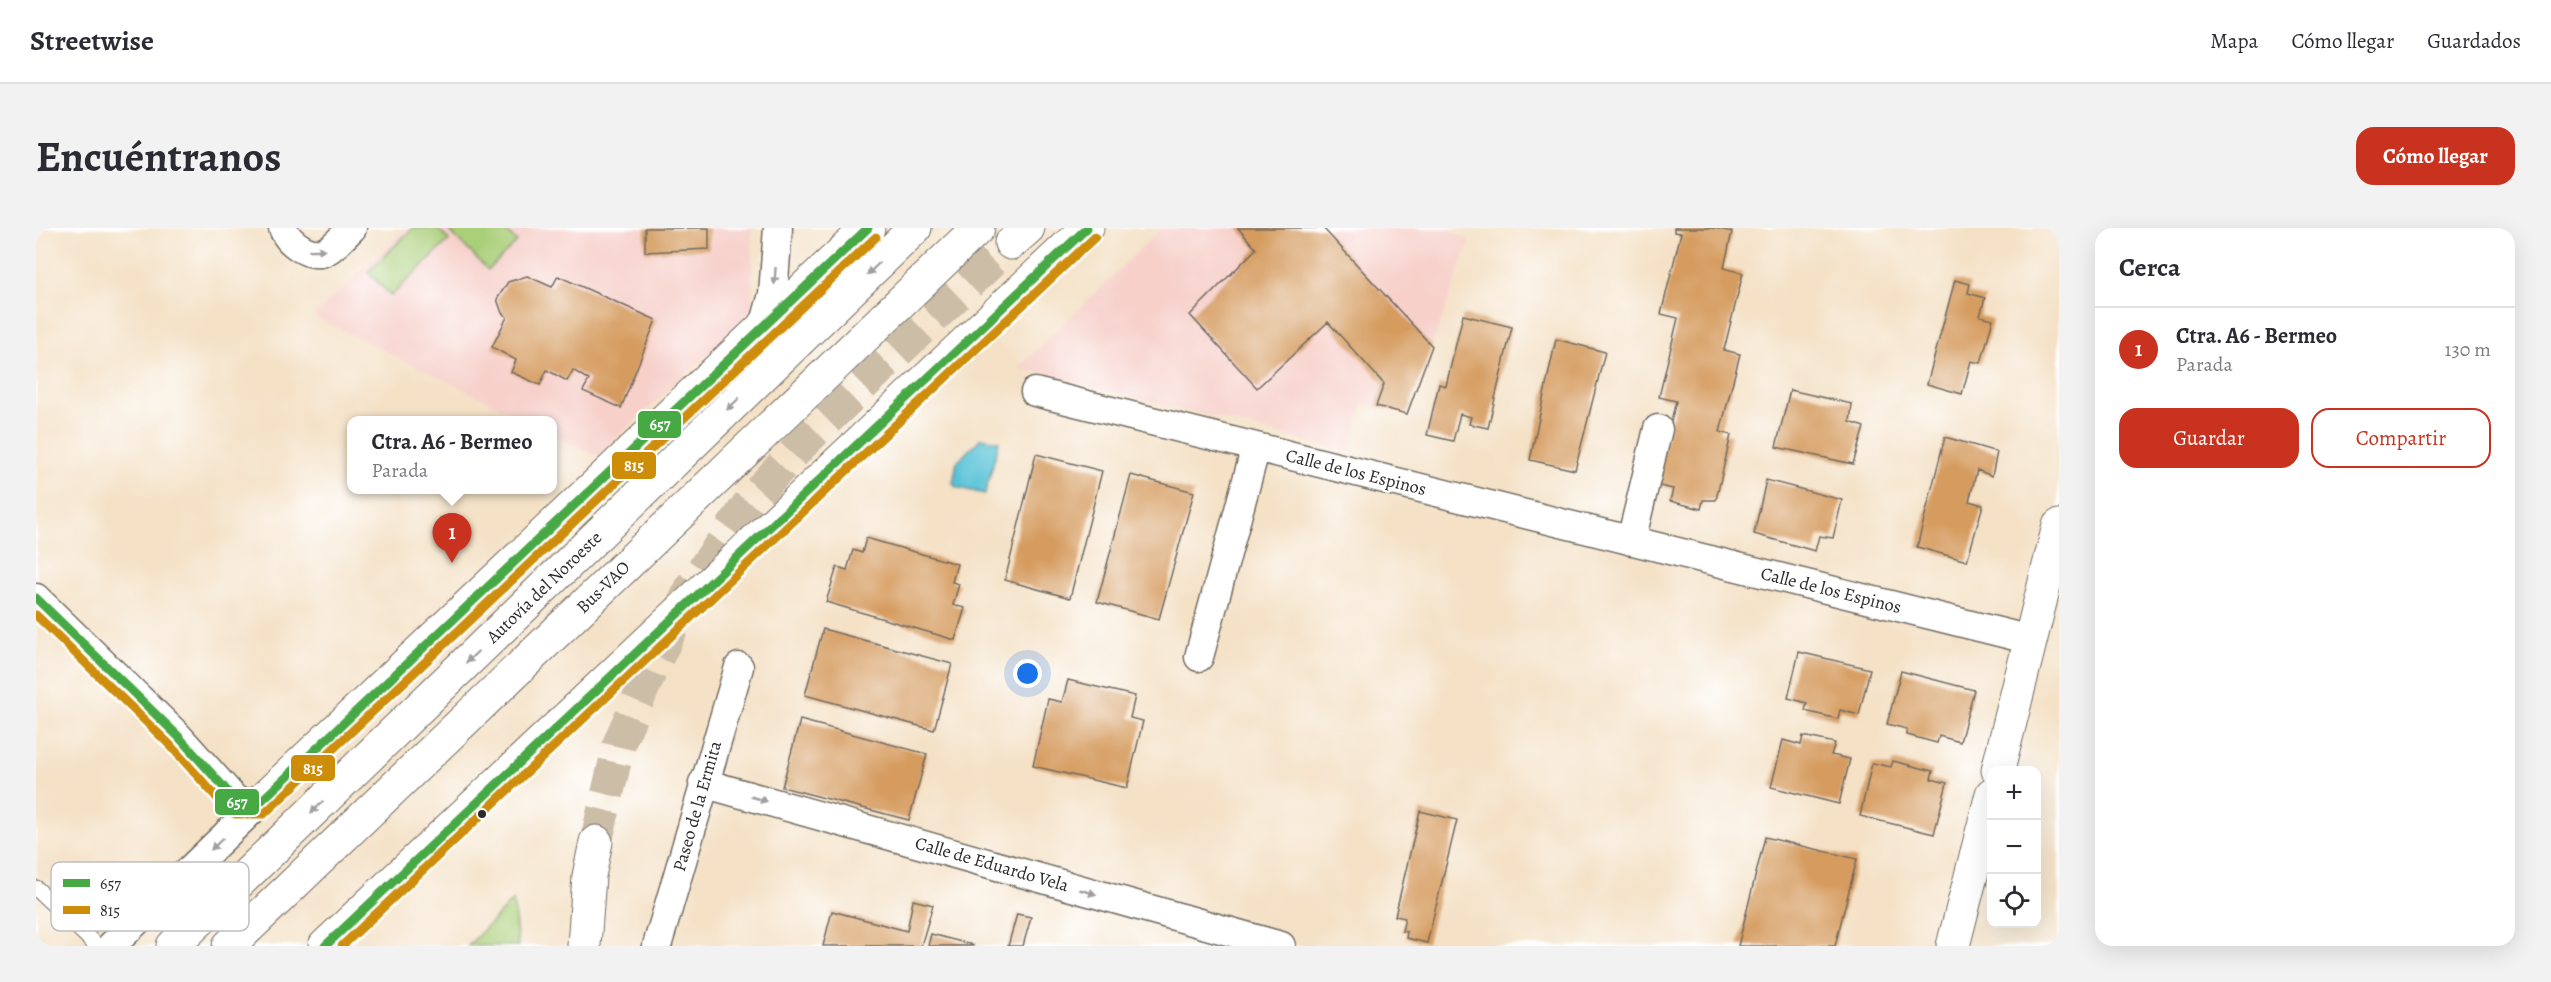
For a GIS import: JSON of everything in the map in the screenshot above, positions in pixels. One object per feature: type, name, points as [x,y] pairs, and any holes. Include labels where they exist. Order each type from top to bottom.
[{"type":"main road","points":[[259,803],[868,228]]},
{"type":"main road","name":"Autovía del Noroeste","points":[[249,872],[915,228]]},
{"type":"main road","name":"Bus-VAO","points":[[249,927],[978,228]]},
{"type":"main road","points":[[325,946],[1087,228]]},
{"type":"main road","points":[[1999,766],[2031,640],[2055,562],[2059,526]]},
{"type":"main road","points":[[1953,946],[1987,813]]},
{"type":"main road","points":[[584,946],[589,876],[596,842]]},
{"type":"main road","name":"Autovía del Noroeste","points":[[173,946],[189,931]]},
{"type":"main road","name":"Bus-VAO","points":[[229,946],[245,931]]},
{"type":"street","points":[[283,228],[285,234],[301,248],[319,252],[325,252],[352,228]]},
{"type":"street","points":[[765,323],[773,294],[778,228]]},
{"type":"street","name":"Calle de los Espinos","points":[[1035,392],[2031,640]]},
{"type":"street","points":[[1631,541],[1658,429]]},
{"type":"street","points":[[1199,657],[1256,447]]},
{"type":"street","points":[[36,598],[178,736],[237,802],[259,803]]},
{"type":"street","name":"Paseo de la Ermita","points":[[657,946],[703,783],[739,667]]},
{"type":"street","name":"Calle de Eduardo Vela","points":[[703,783],[1281,946]]},
{"type":"street","points":[[198,862],[259,803]]},
{"type":"street","points":[[111,946],[127,931]]},
{"type":"lane","points":[[36,888],[51,902]]},
{"type":"lane","points":[[81,931],[97,946]]},
{"type":"shaded area","points":[[406,228],[413,228],[368,272],[448,240],[437,228],[447,228],[488,270],[517,242],[503,228],[645,228],[645,252],[709,249],[709,228],[752,228],[752,313],[597,456],[557,436],[557,416],[518,416],[314,316]],"holes":[[[527,276],[552,287],[559,276],[656,320],[621,408],[584,391],[589,380],[573,370],[567,381],[547,370],[540,385],[512,372],[516,360],[507,317],[502,313],[497,299],[508,282]]]},
{"type":"shaded area","points":[[1162,228],[1446,228],[1470,240],[1407,414],[1363,403],[1349,452],[1018,368]]},
{"type":"green space","points":[[413,228],[437,228],[449,240],[391,296],[368,272]]},
{"type":"green space","points":[[447,228],[503,228],[517,242],[488,270]]},
{"type":"green space","points":[[513,900],[518,946],[468,946]]},
{"type":"water","points":[[981,438],[999,441],[985,494],[956,487],[953,483],[957,462]]},
{"type":"building","points":[[645,228],[709,228],[709,249],[645,252]]},
{"type":"building","points":[[1238,228],[1323,228],[1432,346],[1407,414],[1376,406],[1384,384],[1328,322],[1257,388],[1190,315],[1256,249]]},
{"type":"building","points":[[1674,228],[1715,228],[1732,232],[1724,268],[1743,273],[1724,350],[1740,354],[1720,432],[1731,435],[1716,500],[1703,500],[1701,509],[1670,501],[1673,489],[1655,485],[1676,401],[1659,397],[1678,318],[1661,314],[1681,233],[1674,232]]},
{"type":"building","points":[[527,276],[552,287],[558,276],[656,320],[621,408],[583,391],[589,380],[573,370],[567,381],[547,370],[540,385],[511,372],[516,360],[492,347],[507,317],[502,313],[497,299],[508,282]]},
{"type":"building","points":[[1955,280],[1970,284],[1968,293],[1985,298],[1980,316],[1993,319],[1981,363],[1971,361],[1962,394],[1927,384]]},
{"type":"building","points":[[1463,315],[1512,327],[1488,428],[1469,424],[1471,417],[1460,414],[1453,441],[1427,435],[1439,384],[1446,386]]},
{"type":"building","points":[[1556,339],[1605,352],[1575,470],[1530,460]]},
{"type":"building","points":[[1790,390],[1852,404],[1850,422],[1864,427],[1853,464],[1776,447]]},
{"type":"building","points":[[1945,437],[1997,452],[1992,476],[1977,470],[1969,501],[1983,505],[1967,561],[1917,547]]},
{"type":"building","points":[[1036,454],[1102,471],[1070,598],[1005,580]]},
{"type":"building","points":[[1131,475],[1194,492],[1159,619],[1097,602]]},
{"type":"building","points":[[1766,480],[1842,500],[1833,538],[1819,536],[1815,551],[1754,534]]},
{"type":"building","points":[[866,538],[957,564],[952,582],[959,584],[953,605],[965,608],[955,640],[826,602],[837,567],[847,570],[853,550],[862,553]]},
{"type":"building","points":[[823,629],[952,664],[934,730],[805,695]]},
{"type":"building","points":[[1799,652],[1870,669],[1859,715],[1840,710],[1838,719],[1805,711],[1807,703],[1788,698]]},
{"type":"building","points":[[1901,671],[1974,690],[1960,742],[1939,736],[1937,743],[1907,735],[1907,729],[1887,724]]},
{"type":"building","points":[[1068,680],[1135,696],[1130,718],[1143,721],[1127,788],[1033,766],[1048,699],[1062,702]]},
{"type":"building","points":[[800,720],[927,754],[909,820],[782,787]]},
{"type":"building","points":[[1803,736],[1835,743],[1831,755],[1850,759],[1839,804],[1771,787],[1783,740],[1801,745]]},
{"type":"building","points":[[1893,761],[1933,771],[1931,779],[1947,783],[1934,834],[1860,816],[1872,763],[1891,767]]},
{"type":"building","points":[[1420,811],[1457,820],[1427,943],[1406,938],[1407,932],[1402,931],[1405,918],[1395,916]]},
{"type":"building","points":[[1765,837],[1857,859],[1835,946],[1738,946]]},
{"type":"building","points":[[913,900],[933,905],[921,946],[823,946],[832,911],[907,931]]},
{"type":"building","points":[[1017,914],[1031,917],[1023,946],[1008,946]]},
{"type":"building","points":[[931,934],[973,945],[973,946],[928,946]]},
{"type":"tunnel","points":[[596,842],[620,741],[693,584],[754,496],[803,443],[1011,243]]},
{"type":"transit line","name":"657","points":[[36,598],[178,736],[237,802],[259,803],[868,228]]},
{"type":"transit line","name":"657","points":[[325,946],[1087,228]]},
{"type":"transit line","name":"815","points":[[36,615],[169,744],[229,811],[236,814],[264,814],[876,237]]},
{"type":"transit line","name":"815","points":[[342,946],[1095,237]]},
{"type":"place","name":"Ctra. A6 - Bermeo","points":[[452,563]]}]
